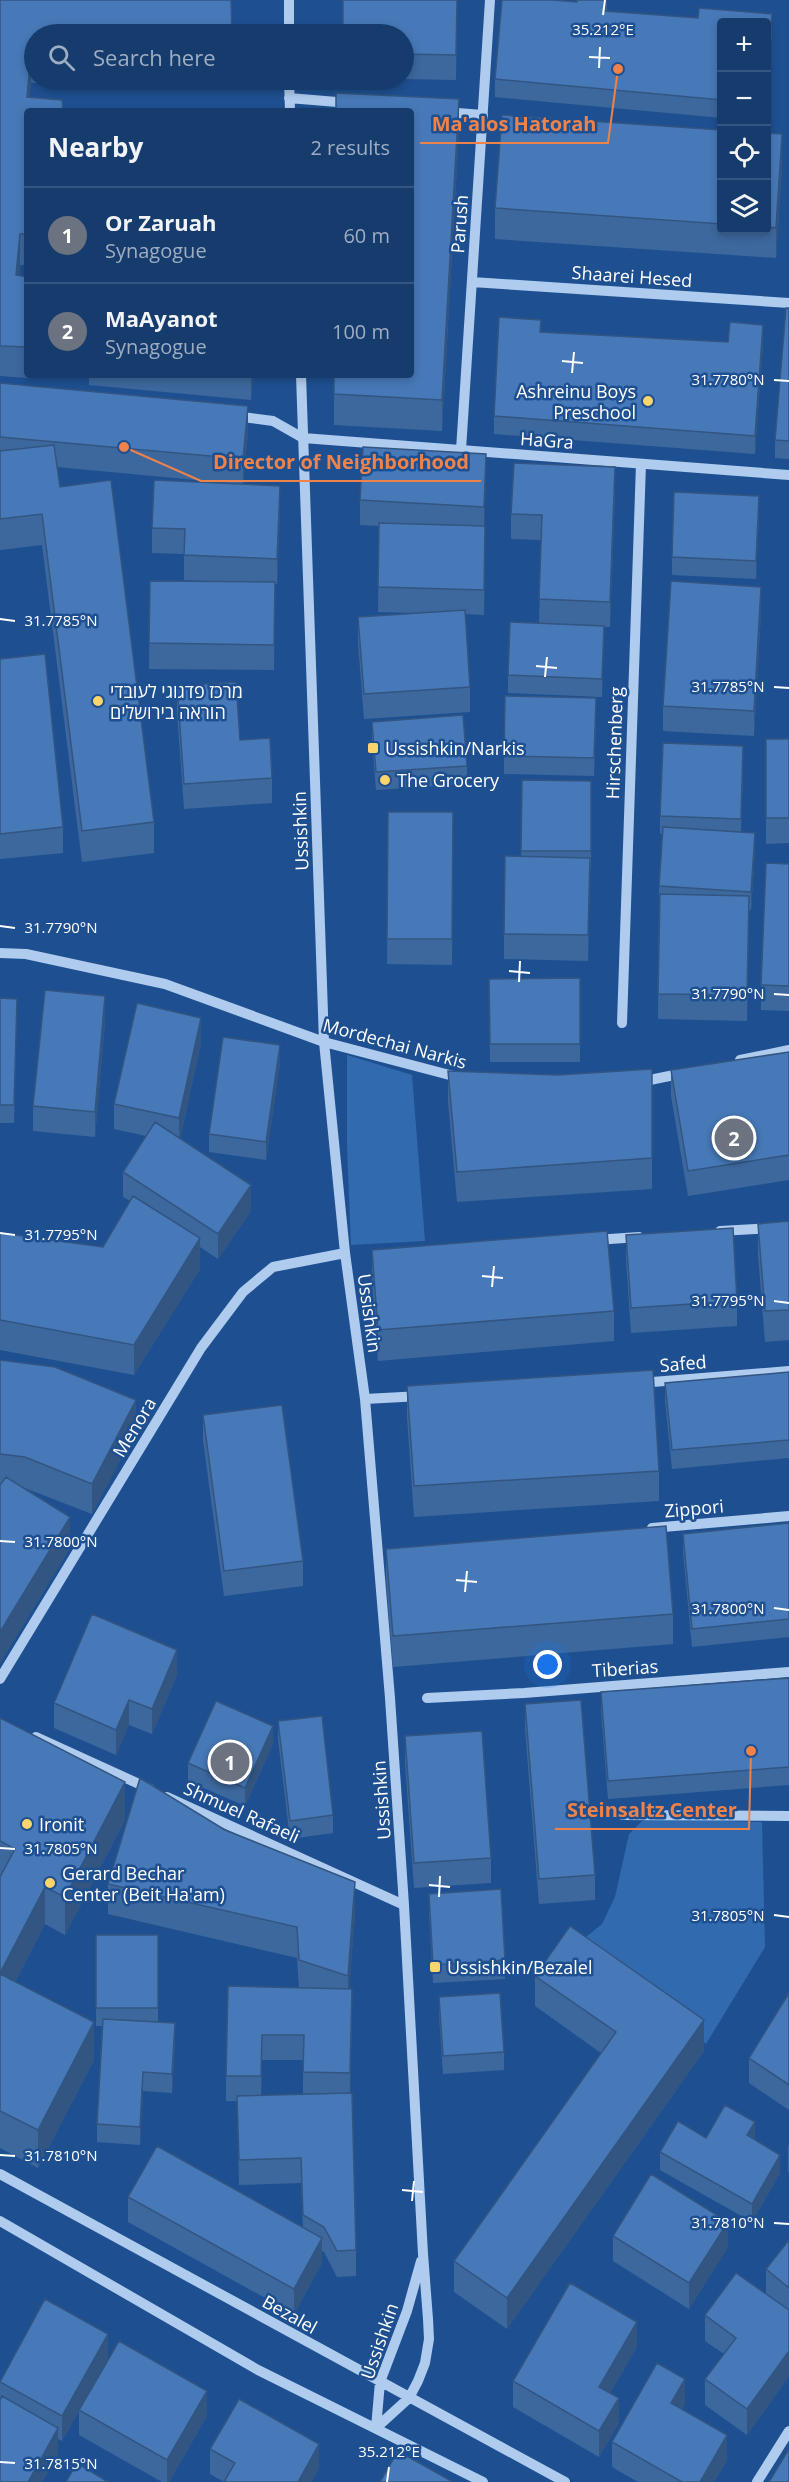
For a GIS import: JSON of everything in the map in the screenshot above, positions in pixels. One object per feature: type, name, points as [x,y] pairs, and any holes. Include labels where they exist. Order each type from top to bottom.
[{"type":"street","points":[[289,0],[289,24]]},
{"type":"street","name":"Parush","points":[[461,450],[490,0]]},
{"type":"street","points":[[289,90],[290,108]]},
{"type":"street","points":[[289,98],[357,104]]},
{"type":"street","points":[[437,111],[483,115]]},
{"type":"street","name":"Shaarei Hesed","points":[[472,282],[789,303]]},
{"type":"street","name":"Ussishkin","points":[[301,378],[324,1042],[345,1253],[365,1399],[390,1698],[429,2338],[425,2363],[409,2398],[376,2428]]},
{"type":"street","points":[[226,415],[273,421],[303,438]]},
{"type":"street","name":"HaGra","points":[[303,438],[789,476]]},
{"type":"street","name":"Hirschenberg","points":[[622,1023],[641,464]]},
{"type":"street","name":"Mordechai Narkis","points":[[0,953],[26,954],[165,984],[324,1042],[470,1080]]},
{"type":"street","points":[[731,1062],[789,1050]]},
{"type":"street","points":[[628,1084],[696,1070]]},
{"type":"street","points":[[707,1232],[789,1227]]},
{"type":"street","points":[[579,1241],[649,1236]]},
{"type":"street","name":"Menora","points":[[0,1678],[201,1348],[243,1292],[273,1267],[345,1253]]},
{"type":"street","name":"Safed","points":[[623,1384],[789,1371]]},
{"type":"street","points":[[365,1399],[435,1396]]},
{"type":"street","name":"Zippori","points":[[636,1529],[789,1516]]},
{"type":"street","name":"Tiberias","points":[[427,1698],[524,1693],[789,1672]]},
{"type":"street","name":"Shmuel Rafaeli","points":[[21,1730],[404,1905]]},
{"type":"street","points":[[622,1815],[789,1816]]},
{"type":"street","name":"Bezalel","points":[[0,2174],[565,2482]]},
{"type":"street","points":[[0,2221],[258,2370],[483,2482]]},
{"type":"street","name":"Ussishkin","points":[[376,2428],[380,2382],[406,2312],[423,2254]]},
{"type":"street","points":[[757,2482],[789,2431]]},
{"type":"shaded area","points":[[347,1055],[412,1075],[425,1241],[351,1245],[347,1146]]},
{"type":"shaded area","points":[[644,1819],[762,1822],[765,1947],[706,2044],[586,1937],[602,1924],[615,1897],[629,1834]]},
{"type":"building","points":[[0,0],[231,0],[232,24],[24,24],[24,90],[28,90],[27,97],[62,100],[63,108],[24,108],[24,234],[20,234],[16,275],[24,276],[24,347],[0,346]]},
{"type":"building","points":[[343,0],[457,0],[456,55],[414,54],[414,24],[343,24]]},
{"type":"building","points":[[502,0],[577,2],[577,0],[606,0],[605,11],[698,18],[699,8],[772,14],[771,25],[771,18],[717,18],[717,100],[495,79]]},
{"type":"building","points":[[336,93],[459,99],[442,400],[334,394],[334,378],[414,378],[414,108],[336,108]]},
{"type":"building","points":[[502,115],[717,130],[717,224],[495,208]]},
{"type":"building","points":[[771,133],[782,134],[776,228],[771,228]]},
{"type":"building","points":[[786,308],[789,308],[789,441],[775,440]]},
{"type":"building","points":[[499,317],[541,320],[540,332],[728,342],[730,322],[763,325],[755,436],[494,416]]},
{"type":"building","points":[[0,383],[248,406],[243,459],[0,437]]},
{"type":"building","name":"מרכז פדגוגי לעובדי הוראה בירושלים","points":[[54,445],[60,487],[111,480],[154,822],[82,831],[42,514],[0,519],[0,451]]},
{"type":"building","points":[[363,447],[486,454],[484,507],[360,500]]},
{"type":"building","points":[[514,463],[615,467],[610,602],[539,599],[542,515],[511,514]]},
{"type":"building","points":[[154,480],[280,486],[277,559],[184,555],[185,529],[152,528]]},
{"type":"building","points":[[674,492],[759,496],[756,561],[672,557]]},
{"type":"building","points":[[379,523],[485,526],[484,590],[378,587]]},
{"type":"building","points":[[150,581],[275,582],[274,645],[149,643]]},
{"type":"building","points":[[671,581],[761,587],[754,711],[663,706]]},
{"type":"building","points":[[465,610],[470,687],[364,694],[358,617]]},
{"type":"building","points":[[510,622],[604,626],[602,679],[508,675]]},
{"type":"building","points":[[45,654],[63,827],[0,834],[0,659]]},
{"type":"building","points":[[236,682],[240,740],[270,738],[272,778],[184,784],[177,686]]},
{"type":"building","points":[[505,696],[596,698],[594,758],[504,756]]},
{"type":"building","points":[[463,715],[467,766],[376,772],[372,722]]},
{"type":"building","points":[[766,739],[789,739],[789,818],[766,818]]},
{"type":"building","points":[[663,743],[743,746],[741,819],[660,816]]},
{"type":"building","points":[[522,780],[591,781],[591,851],[521,851]]},
{"type":"building","points":[[388,812],[453,812],[452,939],[387,939]]},
{"type":"building","points":[[663,827],[755,833],[751,892],[659,886]]},
{"type":"building","points":[[505,856],[590,858],[588,935],[504,934]]},
{"type":"building","points":[[766,863],[789,864],[789,986],[761,985]]},
{"type":"building","points":[[660,894],[749,896],[747,995],[658,994]]},
{"type":"building","points":[[580,978],[580,1044],[490,1044],[489,979]]},
{"type":"building","points":[[45,990],[105,996],[95,1112],[33,1106]]},
{"type":"building","points":[[0,998],[17,999],[14,1105],[0,1105]]},
{"type":"building","points":[[137,1003],[201,1018],[179,1118],[114,1104]]},
{"type":"building","points":[[223,1037],[280,1045],[266,1142],[209,1134]]},
{"type":"building","points":[[789,1052],[789,1155],[688,1171],[671,1070]]},
{"type":"building","points":[[652,1069],[652,1158],[457,1172],[448,1071],[558,1075]]},
{"type":"building","points":[[155,1122],[251,1185],[218,1234],[123,1172]]},
{"type":"building","points":[[133,1196],[200,1238],[134,1345],[0,1320],[0,1233],[103,1247]]},
{"type":"building","points":[[789,1221],[789,1310],[765,1311],[758,1224]]},
{"type":"building","points":[[733,1228],[737,1301],[631,1308],[626,1235]]},
{"type":"building","points":[[607,1231],[614,1311],[378,1330],[372,1250]]},
{"type":"building","points":[[0,1360],[55,1367],[136,1400],[92,1484],[25,1457],[0,1454]]},
{"type":"building","points":[[653,1370],[659,1471],[414,1486],[407,1386]]},
{"type":"building","points":[[789,1372],[789,1440],[672,1450],[665,1383]]},
{"type":"building","points":[[282,1405],[303,1561],[224,1571],[203,1415]]},
{"type":"building","points":[[6,1477],[70,1517],[0,1632],[0,1485]]},
{"type":"building","points":[[789,1523],[789,1619],[692,1629],[683,1534]]},
{"type":"building","points":[[666,1526],[673,1614],[393,1636],[386,1549]]},
{"type":"building","points":[[92,1614],[177,1650],[152,1709],[129,1700],[116,1730],[54,1703]]},
{"type":"building","points":[[789,1678],[789,1767],[608,1781],[601,1692]]},
{"type":"building","points":[[581,1700],[595,1875],[539,1879],[525,1704]]},
{"type":"building","points":[[216,1701],[273,1726],[245,1788],[188,1763]]},
{"type":"building","points":[[322,1716],[333,1815],[290,1821],[278,1721]]},
{"type":"building","name":"Gerard Bechar Center (Beit Ha'am)","points":[[0,1718],[125,1782],[65,1897],[45,1887],[0,1973],[0,1877],[15,1849],[0,1841]]},
{"type":"building","points":[[482,1731],[491,1858],[414,1863],[405,1736]]},
{"type":"building","points":[[140,1778],[225,1830],[355,1882],[348,1976],[299,1960],[297,1927],[108,1884]]},
{"type":"building","points":[[501,1889],[505,1960],[433,1965],[429,1894]]},
{"type":"building","points":[[570,1926],[704,2020],[507,2298],[454,2261],[616,2032],[535,1976]]},
{"type":"building","points":[[96,1935],[158,1935],[158,2008],[96,2008]]},
{"type":"building","points":[[0,1974],[94,2022],[38,2130],[0,2111]]},
{"type":"building","points":[[228,1986],[352,1989],[350,2073],[303,2072],[304,2035],[262,2035],[261,2076],[226,2076]]},
{"type":"building","points":[[500,1993],[504,2052],[443,2056],[439,1997]]},
{"type":"building","points":[[789,1993],[789,2085],[749,2058]]},
{"type":"building","points":[[103,2019],[175,2023],[172,2074],[143,2072],[140,2127],[97,2124]]},
{"type":"building","points":[[352,2093],[356,2250],[337,2251],[324,2227],[303,2215],[301,2158],[239,2160],[237,2096]]},
{"type":"building","points":[[725,2105],[755,2122],[747,2135],[780,2155],[752,2204],[660,2152],[678,2121],[706,2138]]},
{"type":"building","points":[[157,2146],[322,2238],[294,2289],[128,2197]]},
{"type":"building","points":[[651,2174],[728,2222],[689,2283],[613,2236]]},
{"type":"building","points":[[789,2240],[789,2288],[766,2269]]},
{"type":"building","points":[[736,2273],[789,2310],[789,2351],[747,2409],[705,2379],[736,2338],[705,2315]]},
{"type":"building","points":[[570,2283],[637,2322],[599,2387],[619,2398],[599,2431],[513,2381]]},
{"type":"building","points":[[45,2299],[108,2334],[62,2416],[0,2382]]},
{"type":"building","points":[[119,2341],[207,2391],[167,2460],[79,2410]]},
{"type":"building","points":[[657,2363],[685,2379],[671,2403],[727,2435],[700,2482],[682,2482],[612,2442]]},
{"type":"building","points":[[2,2396],[58,2428],[28,2482],[0,2482],[0,2400]]},
{"type":"building","points":[[239,2399],[319,2444],[298,2482],[224,2482],[235,2463],[210,2449]]},
{"type":"building","points":[[789,2449],[789,2482],[769,2482]]},
{"type":"building","points":[[398,2451],[453,2482],[380,2482]]},
{"type":"building","points":[[77,2463],[108,2482],[66,2482]]},
{"type":"place","name":"Ma'alos Hatorah","points":[[618,69]]},
{"type":"place","name":"Ashreinu Boys Preschool","points":[[648,401]]},
{"type":"place","name":"Director of Neighborhood","points":[[124,447]]},
{"type":"place","name":"מרכז פדגוגי לעובדי הוראה בירושלים","points":[[98,701]]},
{"type":"place","name":"Ussishkin/Narkis","points":[[373,748]]},
{"type":"place","name":"The Grocery","points":[[385,780]]},
{"type":"place","name":"MaAyanot","points":[[734,1138]]},
{"type":"place","name":"Steinsaltz Center","points":[[751,1751]]},
{"type":"place","name":"Or Zaruah","points":[[230,1762]]},
{"type":"place","name":"Ironit","points":[[27,1824]]},
{"type":"place","name":"Gerard Bechar Center (Beit Ha'am)","points":[[50,1883]]},
{"type":"place","name":"Ussishkin/Bezalel","points":[[435,1967]]}]
